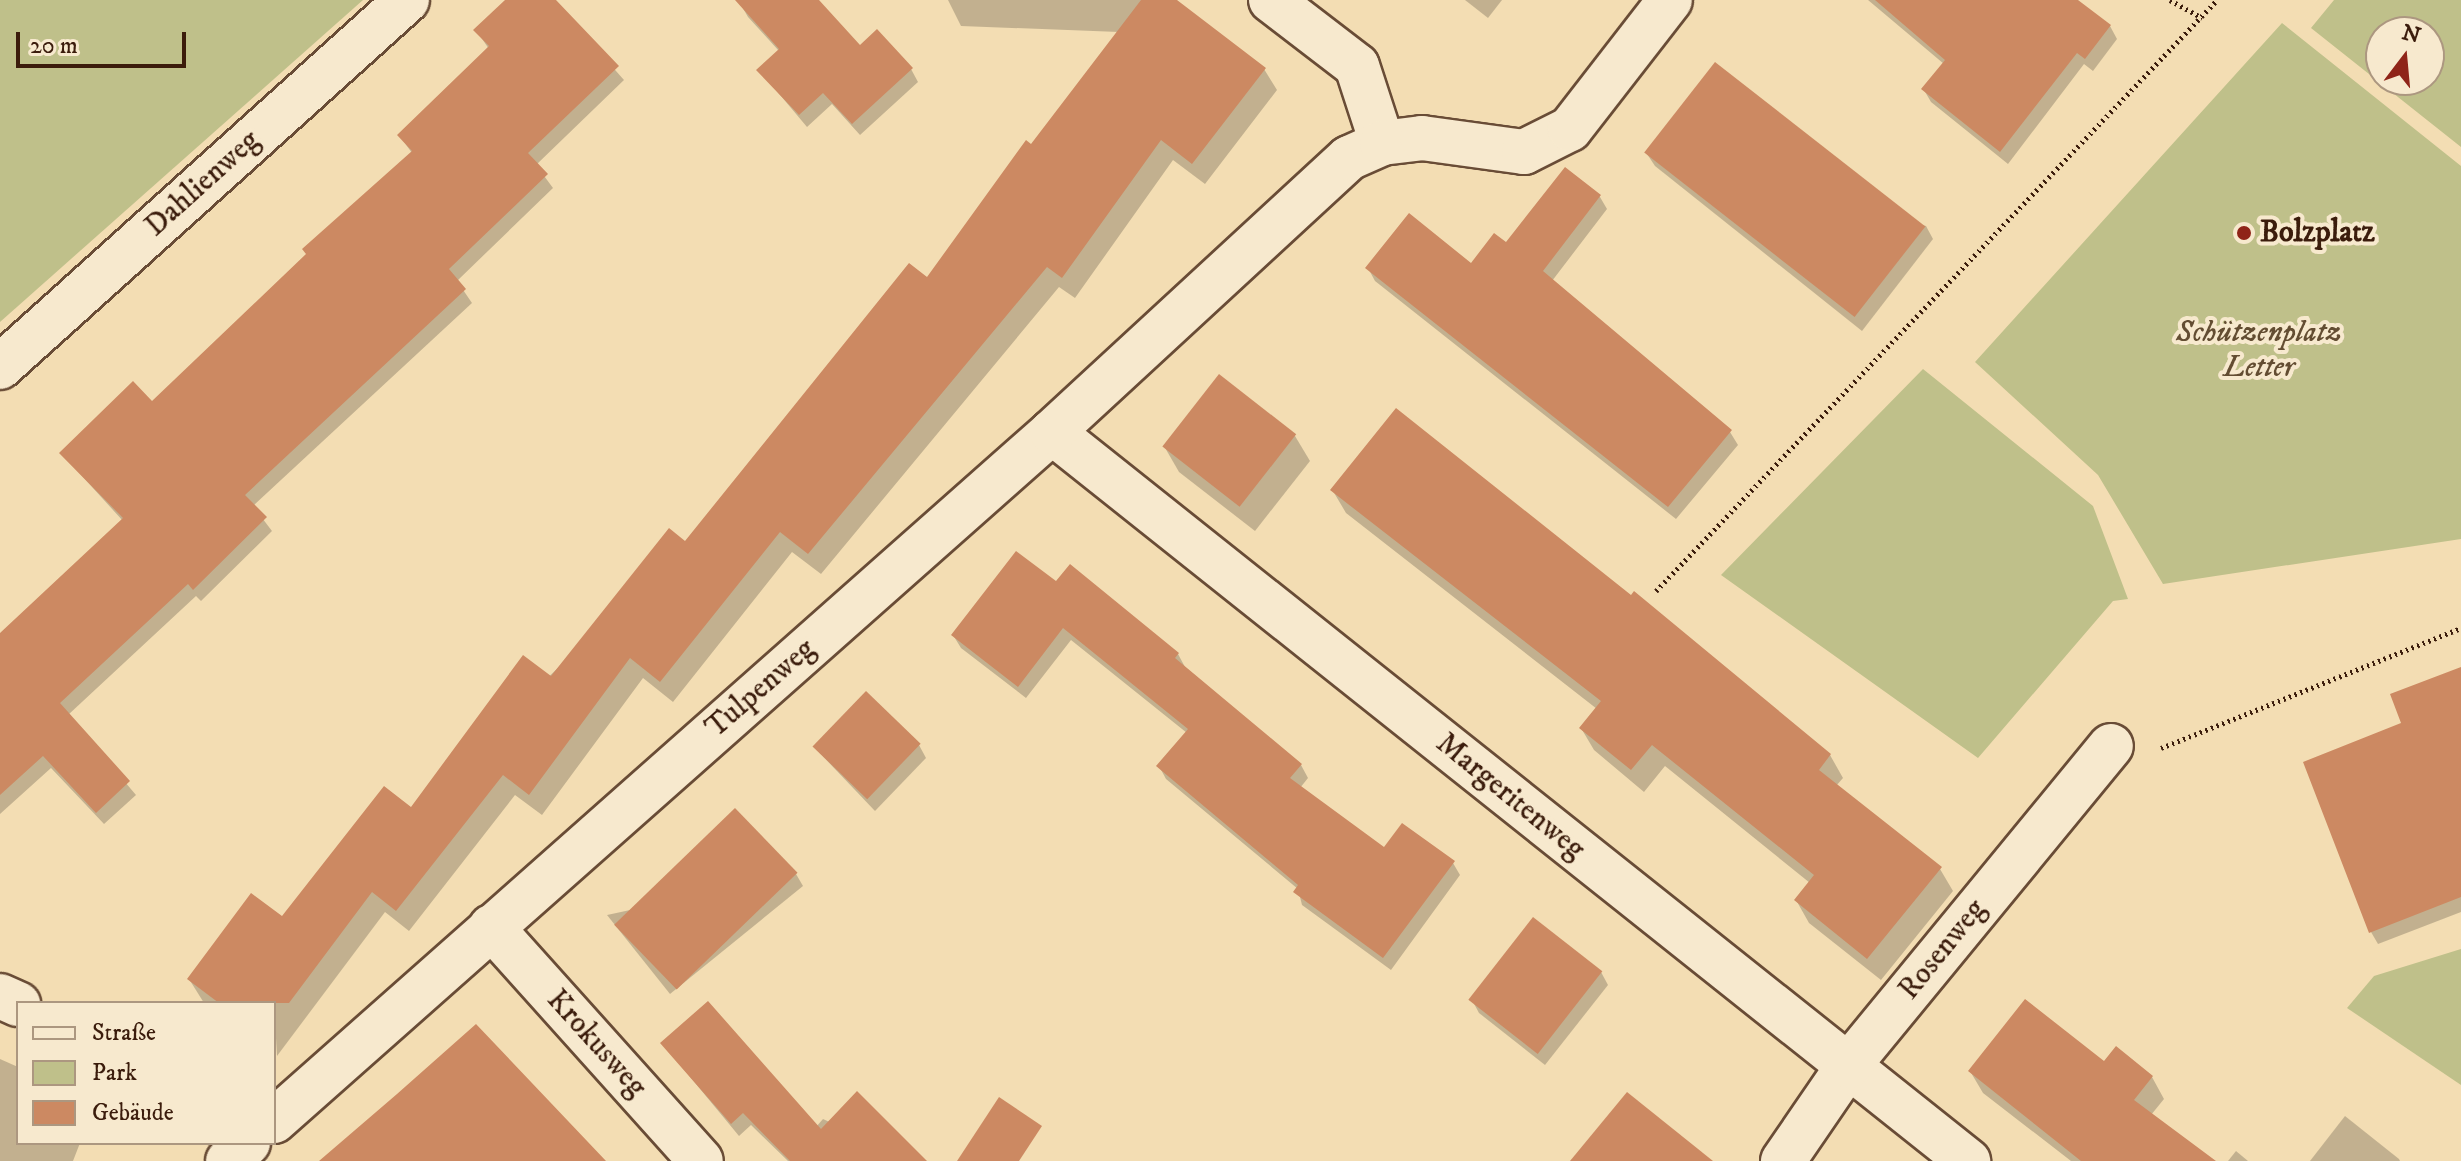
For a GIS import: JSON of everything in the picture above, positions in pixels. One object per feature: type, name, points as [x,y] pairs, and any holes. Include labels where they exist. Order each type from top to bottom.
[{"type":"street","name":"Dahlienweg","points":[[0,367],[407,0]]},
{"type":"street","points":[[1271,0],[1357,66],[1382,143],[1422,138],[1524,152],[1570,129],[1670,0]]},
{"type":"street","name":"Tulpenweg","points":[[276,1118],[1052,432],[1349,158],[1382,143]]},
{"type":"street","name":"Margeritenweg","points":[[1052,432],[1968,1161]]},
{"type":"street","name":"Rosenweg","points":[[1783,1161],[1848,1066],[2111,746]]},
{"type":"street","name":"Krokusweg","points":[[491,927],[701,1161]]},
{"type":"street","name":"Tulpenweg","points":[[228,1161],[246,1145]]},
{"type":"path","points":[[2170,0],[2202,18]]},
{"type":"path","points":[[1656,591],[2217,0]]},
{"type":"path","points":[[2111,746],[2139,757],[2461,628]]},
{"type":"green space","points":[[0,0],[363,0],[0,322]]},
{"type":"green space","points":[[2334,0],[2461,0],[2461,147],[2397,96],[2445,96],[2445,16],[2365,16],[2365,71],[2311,28]]},
{"type":"green space","name":"Schützenplatz Letter","points":[[2282,23],[2365,89],[2365,96],[2373,96],[2461,166],[2461,539],[2163,584],[2098,475],[1975,362]]},
{"type":"green space","points":[[1923,369],[2093,506],[2128,599],[2113,601],[1978,758],[1721,575]]},
{"type":"green space","points":[[2461,949],[2461,1085],[2347,1008],[2374,976]]},
{"type":"building","points":[[505,0],[556,0],[619,66],[528,153],[548,174],[449,269],[466,289],[245,495],[267,517],[193,590],[188,584],[60,703],[130,781],[96,813],[43,756],[0,795],[0,633],[123,518],[59,453],[133,381],[152,401],[306,254],[302,249],[412,151],[397,135],[489,46],[473,30]]},
{"type":"building","points":[[735,0],[819,0],[860,45],[877,29],[913,68],[852,124],[823,93],[799,115],[756,70],[779,49]]},
{"type":"building","points":[[1141,0],[1177,0],[1266,68],[1192,164],[1161,140],[1062,278],[1047,267],[808,554],[780,532],[660,682],[630,658],[529,795],[503,775],[396,911],[372,892],[289,1003],[216,1001],[187,979],[251,893],[282,916],[384,786],[411,807],[523,655],[551,676],[669,528],[685,541],[909,263],[927,277],[1026,140],[1031,144]]},
{"type":"building","points":[[1875,0],[2078,0],[2111,25],[2085,59],[2077,53],[2000,152],[1921,89],[1945,60]]},
{"type":"building","points":[[1715,62],[1925,226],[1855,317],[1644,153]]},
{"type":"building","points":[[1565,167],[1601,195],[1543,271],[1732,430],[1668,507],[1365,268],[1409,213],[1471,263],[1494,233],[1506,242]]},
{"type":"building","points":[[1219,374],[1296,434],[1240,507],[1162,446]]},
{"type":"building","points":[[1396,408],[1631,595],[1634,591],[1831,754],[1819,770],[1942,867],[1867,959],[1794,900],[1814,875],[1652,745],[1631,770],[1579,728],[1601,701],[1330,490]]},
{"type":"building","points":[[1016,551],[1056,581],[1070,564],[1179,653],[1175,658],[1302,764],[1290,778],[1384,847],[1402,823],[1455,861],[1383,958],[1293,892],[1298,885],[1156,766],[1188,729],[1063,628],[1018,687],[951,635]]},
{"type":"building","points":[[2461,667],[2461,897],[2369,933],[2303,762],[2401,723],[2390,694]]},
{"type":"building","points":[[866,691],[921,744],[867,799],[813,746]]},
{"type":"building","points":[[735,808],[798,873],[677,989],[614,925]]},
{"type":"building","points":[[1533,917],[1602,971],[1538,1054],[1468,1000]]},
{"type":"building","points":[[2025,999],[2104,1061],[2116,1046],[2153,1076],[2134,1100],[2216,1161],[2081,1161],[1968,1071]]},
{"type":"building","points":[[708,1001],[821,1129],[857,1091],[927,1161],[790,1161],[743,1113],[731,1124],[660,1043]]},
{"type":"building","points":[[476,1024],[606,1161],[319,1161],[397,1094]]},
{"type":"building","points":[[1627,1092],[1713,1161],[1570,1161]]},
{"type":"building","points":[[999,1097],[1042,1126],[1019,1161],[957,1161]]},
{"type":"place","name":"Bolzplatz","points":[[2244,233]]}]
